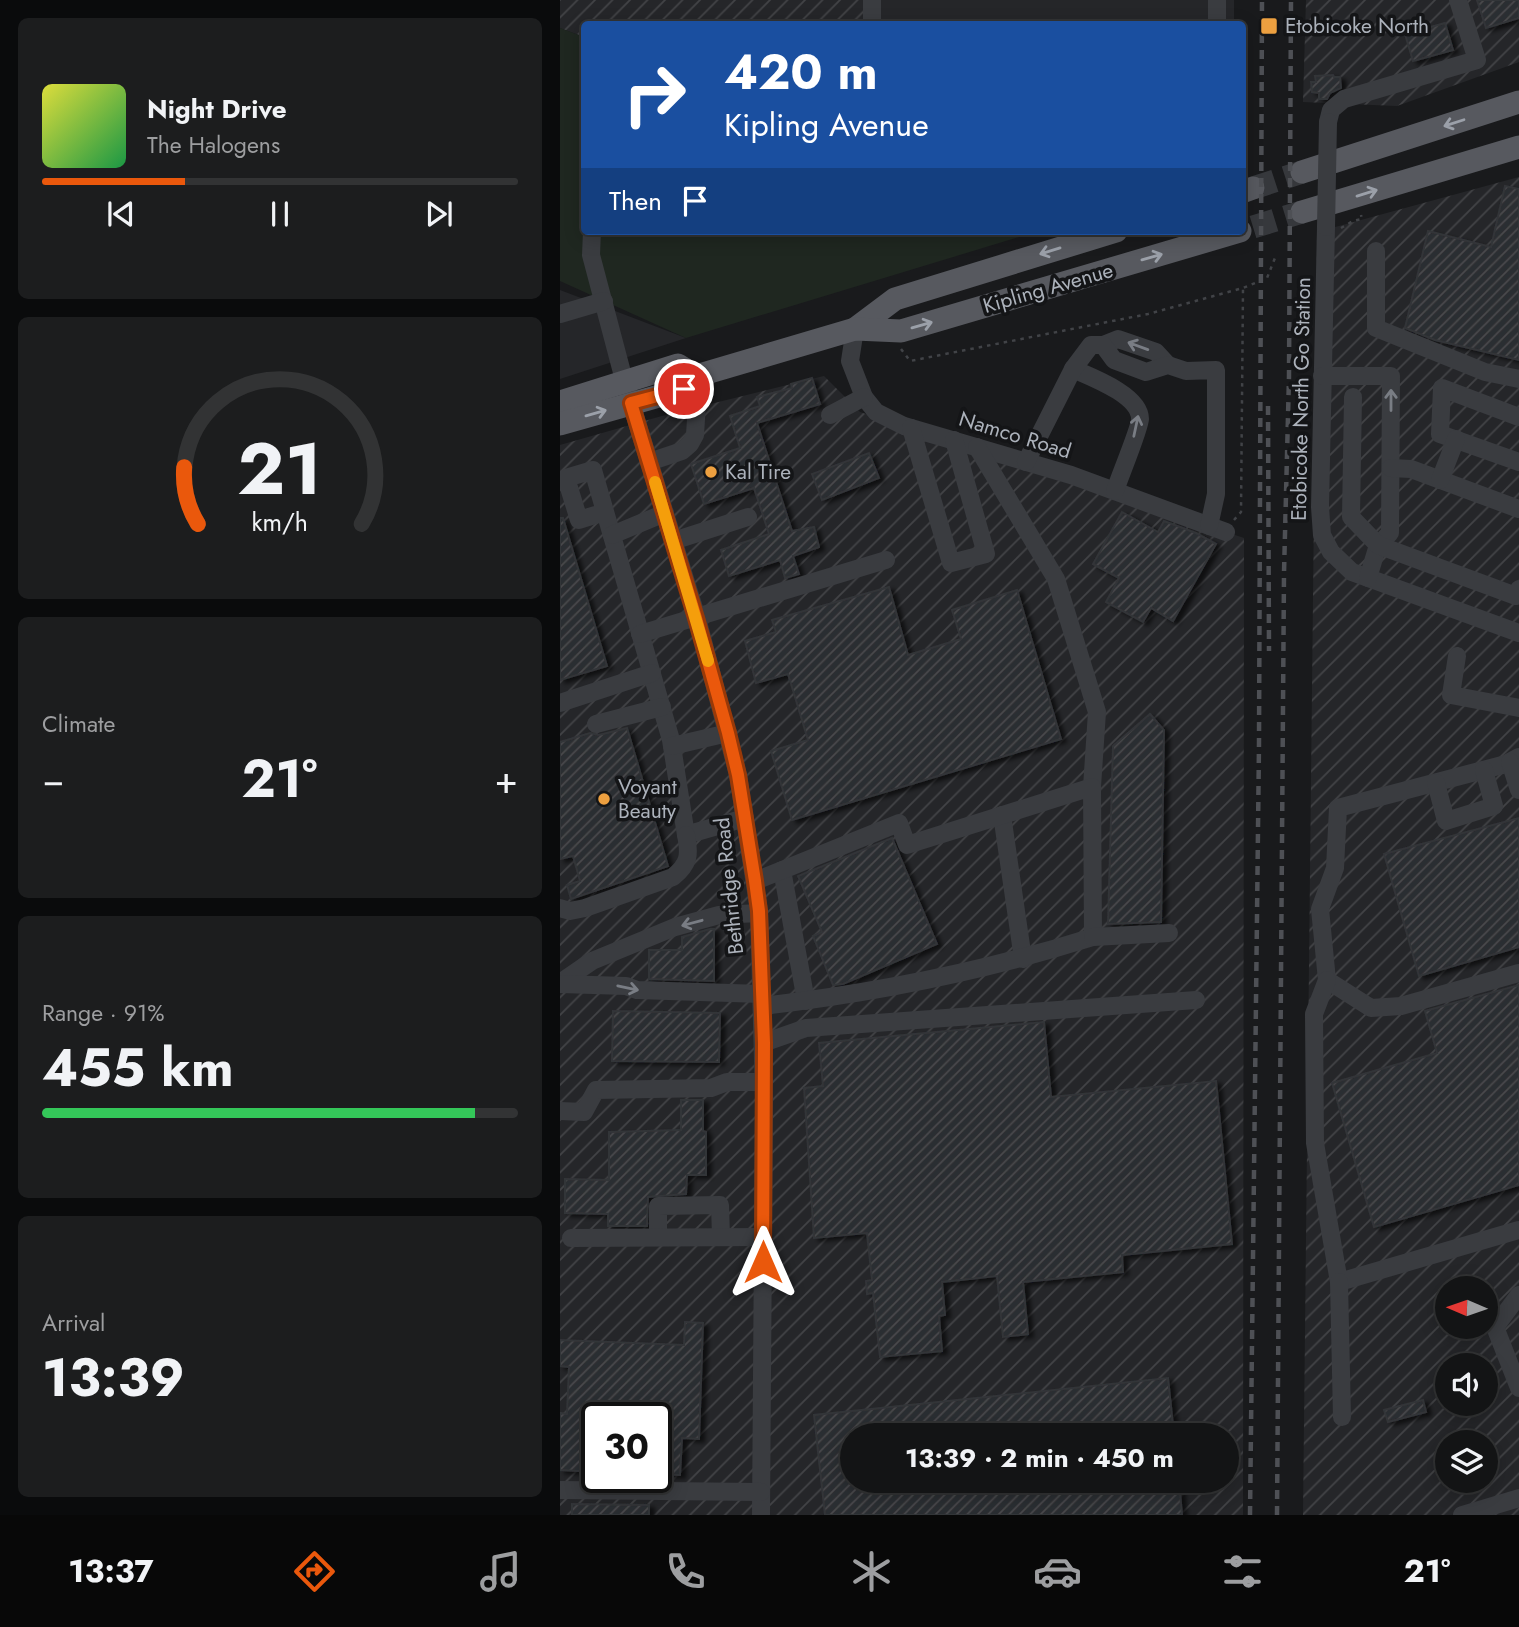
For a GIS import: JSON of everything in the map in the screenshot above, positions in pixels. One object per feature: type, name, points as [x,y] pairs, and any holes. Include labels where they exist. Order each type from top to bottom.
[{"type":"main road","points":[[1302,172],[1519,102]]},
{"type":"main road","points":[[1302,212],[1519,147]]},
{"type":"main road","name":"Kipling Avenue","points":[[855,329],[895,299],[1103,235]]},
{"type":"main road","name":"Kipling Avenue","points":[[560,424],[684,389],[701,375],[855,329],[901,331],[1225,235]]},
{"type":"main road","name":"Kipling Avenue","points":[[560,402],[678,365],[701,375]]},
{"type":"street","points":[[872,0],[872,21]]},
{"type":"street","points":[[1217,0],[1217,21]]},
{"type":"street","name":"Etobicoke North Go Station","points":[[1458,0],[1477,60],[1344,99],[1331,110],[1328,121],[1330,229],[1322,376],[1322,535],[1331,552],[1352,572],[1519,633]]},
{"type":"street","name":"Bethridge Road","points":[[592,235],[591,255],[624,380],[728,733],[738,775],[755,881],[759,913],[764,1043],[761,1515]]},
{"type":"street","points":[[1376,251],[1376,328],[1485,372],[1519,379]]},
{"type":"street","points":[[560,314],[604,301]]},
{"type":"street","name":"Namco Road","points":[[855,329],[850,360],[864,397],[876,412],[911,428],[1115,491],[1217,529]]},
{"type":"street","points":[[1026,462],[1073,369],[1097,345],[1114,360],[1146,372],[1168,365],[1186,371],[1216,370],[1217,529]]},
{"type":"street","points":[[1073,369],[1118,390],[1135,406],[1140,419],[1115,491]]},
{"type":"street","points":[[649,462],[682,451],[690,444],[695,435],[701,375]]},
{"type":"street","points":[[1322,376],[1391,376],[1390,533],[1378,545],[1368,578]]},
{"type":"street","points":[[1519,417],[1442,388],[1440,434],[1519,462]]},
{"type":"street","points":[[830,415],[864,397]]},
{"type":"street","points":[[1353,397],[1352,517],[1378,545],[1516,596],[1519,589]]},
{"type":"street","points":[[1322,422],[1353,422]]},
{"type":"street","points":[[911,428],[951,564],[986,554],[954,440]]},
{"type":"street","points":[[1440,480],[1456,439]]},
{"type":"street","points":[[977,447],[1056,579],[1097,712],[1092,787],[1093,937]]},
{"type":"street","points":[[1391,468],[1411,469],[1519,509]]},
{"type":"street","points":[[560,908],[570,911],[585,908],[673,877],[684,869],[690,855],[672,746],[605,512]]},
{"type":"street","points":[[612,535],[665,513]]},
{"type":"street","points":[[673,541],[748,517]]},
{"type":"street","points":[[640,634],[886,560]]},
{"type":"street","points":[[1457,656],[1451,695],[1519,708]]},
{"type":"street","points":[[560,703],[652,673]]},
{"type":"street","points":[[596,724],[662,707]]},
{"type":"street","points":[[672,746],[728,733]]},
{"type":"street","points":[[1342,1417],[1339,1282],[1315,1143],[1314,1014],[1327,980],[1320,909],[1335,868],[1338,808],[1514,760],[1519,790]]},
{"type":"street","points":[[1436,783],[1446,821],[1494,806],[1484,770]]},
{"type":"street","points":[[755,881],[899,823],[907,845],[1092,787]]},
{"type":"street","points":[[1002,815],[1023,959]]},
{"type":"street","points":[[686,835],[745,818]]},
{"type":"street","points":[[782,870],[806,1001]]},
{"type":"street","points":[[560,984],[592,961],[675,927],[719,915],[759,913]]},
{"type":"street","points":[[560,984],[626,986],[637,990],[806,1001],[915,984],[1023,959],[1093,937],[1170,933]]},
{"type":"street","points":[[1327,980],[1371,1008],[1401,1006],[1519,973]]},
{"type":"street","points":[[764,1043],[806,1028],[1196,1000]]},
{"type":"street","points":[[560,1111],[584,1112],[596,1090],[711,1088],[727,1082],[764,1082]]},
{"type":"street","points":[[658,1237],[658,1206],[720,1205],[721,1237]]},
{"type":"street","points":[[1339,1282],[1519,1231]]},
{"type":"street","points":[[571,1238],[763,1237]]},
{"type":"street","points":[[1519,1295],[1495,1327],[1519,1388]]},
{"type":"street","points":[[560,1490],[761,1492]]},
{"type":"street","points":[[1462,1515],[1519,1498]]},
{"type":"path","points":[[1330,229],[1362,219],[1361,215]]},
{"type":"path","points":[[898,347],[910,361],[1148,314],[1243,288],[1267,278],[1275,258]]},
{"type":"path","points":[[1217,529],[1241,512],[1243,288]]},
{"type":"shaded area","points":[[560,0],[864,0],[864,21],[581,21],[581,36],[560,28]]},
{"type":"shaded area","points":[[864,0],[1234,0],[1234,21],[864,21]]},
{"type":"shaded area","points":[[1306,0],[1519,0],[1519,62],[1397,106],[1303,102]]},
{"type":"shaded area","points":[[560,28],[581,36],[581,235],[1026,235],[686,338],[560,281]]},
{"type":"shaded area","points":[[1519,177],[1519,1515],[1303,1515],[1317,232]]},
{"type":"shaded area","points":[[560,290],[686,338],[560,379]]},
{"type":"shaded area","points":[[824,376],[860,412],[1244,538],[1243,1515],[560,1515],[560,445],[662,416]]},
{"type":"building","points":[[1477,0],[1519,0],[1519,18],[1486,28]]},
{"type":"building","points":[[1445,23],[1453,50],[1413,61],[1405,34]]},
{"type":"building","points":[[1315,76],[1340,77],[1341,88],[1330,93],[1327,99],[1319,99],[1319,93],[1312,92],[1311,82],[1316,82]]},
{"type":"building","points":[[1505,186],[1519,189],[1519,360],[1435,340],[1405,328],[1428,231],[1491,247]]},
{"type":"building","points":[[812,378],[820,404],[757,423],[792,531],[814,527],[819,547],[793,556],[799,574],[785,578],[780,560],[729,576],[721,550],[769,534],[754,488],[704,504],[691,464],[740,448],[730,416],[760,406],[757,397],[792,388],[791,384]]},
{"type":"building","points":[[869,453],[879,478],[822,500],[812,474]]},
{"type":"building","points":[[1122,512],[1158,532],[1164,521],[1216,544],[1173,621],[1151,608],[1143,622],[1106,602],[1119,578],[1093,564]]},
{"type":"building","points":[[560,518],[563,518],[607,666],[560,680]]},
{"type":"building","points":[[889,587],[908,655],[961,639],[952,610],[1017,590],[1061,739],[792,820],[771,751],[808,740],[788,674],[756,683],[745,641],[776,632],[772,620]]},
{"type":"building","points":[[1150,714],[1164,730],[1161,922],[1108,924],[1113,746]]},
{"type":"building","name":"Voyant Beauty","points":[[627,728],[668,866],[571,899],[567,885],[580,881],[573,856],[560,859],[560,742],[590,733],[599,735]]},
{"type":"building","points":[[1519,818],[1519,947],[1419,976],[1384,854]]},
{"type":"building","points":[[892,838],[937,944],[843,984],[833,985],[813,936],[822,932],[798,876]]},
{"type":"building","points":[[714,929],[714,981],[649,979],[649,950],[682,950],[682,937]]},
{"type":"building","points":[[1519,985],[1519,1185],[1374,1227],[1332,1083],[1437,1053],[1425,1011]]},
{"type":"building","points":[[613,1011],[720,1013],[719,1062],[612,1061]]},
{"type":"building","points":[[1044,1022],[1051,1097],[1216,1081],[1232,1244],[1122,1255],[1123,1272],[1023,1282],[1028,1334],[1003,1337],[997,1276],[942,1282],[945,1315],[939,1316],[942,1351],[880,1357],[873,1293],[867,1294],[866,1281],[872,1280],[867,1233],[814,1238],[804,1088],[823,1086],[819,1043]]},
{"type":"building","points":[[681,1100],[703,1100],[706,1175],[687,1175],[686,1194],[648,1197],[647,1226],[608,1226],[608,1214],[565,1213],[565,1179],[609,1180],[609,1132],[681,1130]]},
{"type":"building","points":[[685,1322],[703,1323],[699,1439],[682,1438],[680,1475],[672,1475],[672,1402],[581,1402],[581,1471],[560,1470],[560,1413],[567,1414],[569,1367],[560,1366],[560,1340],[684,1345]]},
{"type":"building","points":[[1168,1378],[1173,1423],[840,1423],[840,1493],[1180,1493],[1182,1515],[825,1515],[814,1415]]},
{"type":"building","points":[[1423,1400],[1426,1412],[1388,1422],[1384,1410]]},
{"type":"building","points":[[572,1504],[649,1505],[649,1515],[572,1515]]},
{"type":"tunnel","points":[[1253,188],[1302,172]]},
{"type":"tunnel","points":[[1253,227],[1302,212]]},
{"type":"railway","points":[[1250,1515],[1259,744],[1262,0]]},
{"type":"railway","points":[[1277,1515],[1291,0]]},
{"type":"railway","points":[[1268,406],[1269,651]]},
{"type":"slow traffic","points":[[655,482],[708,661]]},
{"type":"place","name":"Etobicoke North","points":[[1269,26]]},
{"type":"place","name":"Kal Tire","points":[[711,472]]},
{"type":"place","name":"Voyant Beauty","points":[[604,799]]},
{"type":"route","points":[[684,389],[631,403],[728,733],[738,775],[755,881],[759,911],[764,1043],[763,1262]]}]
